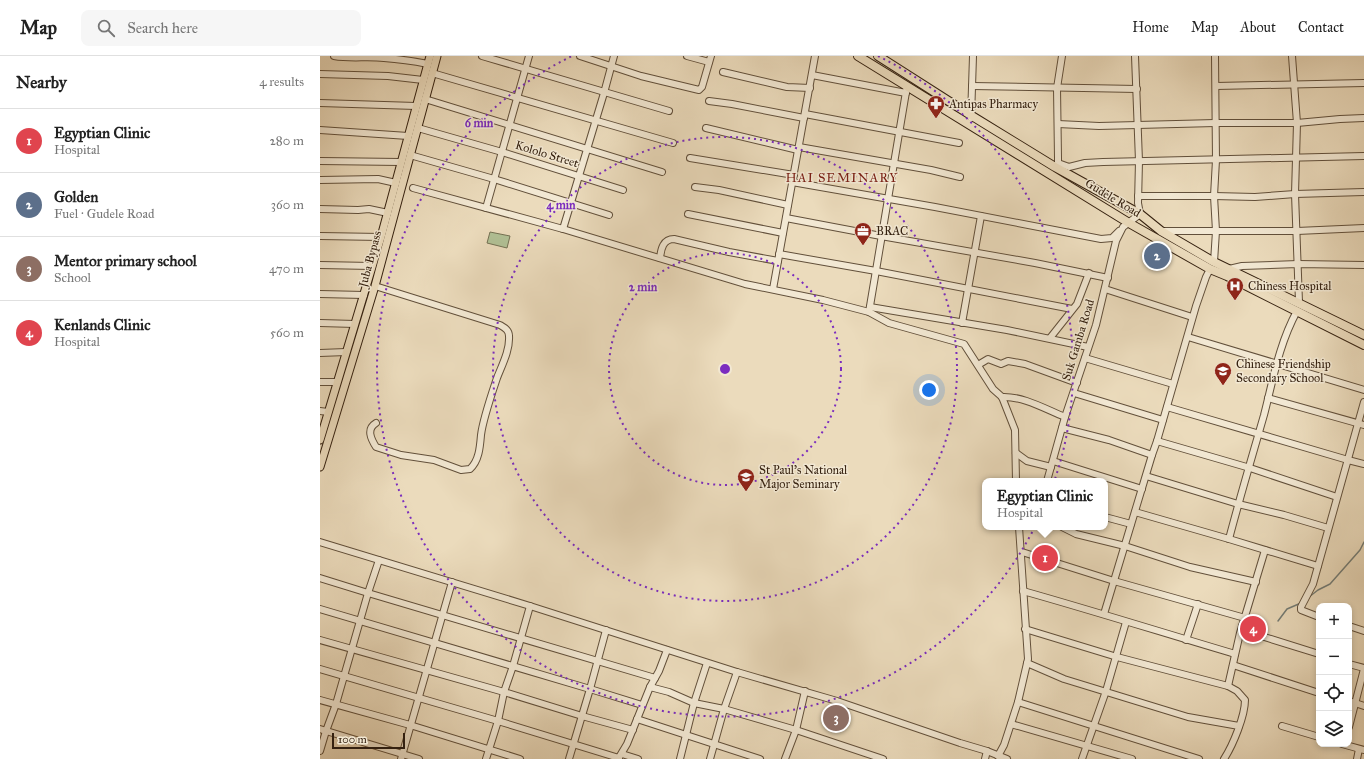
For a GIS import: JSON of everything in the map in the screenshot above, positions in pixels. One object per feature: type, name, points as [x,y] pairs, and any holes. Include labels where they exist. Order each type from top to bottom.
[{"type":"highway","name":"Gudele Road","points":[[858,56],[906,90],[970,125],[1126,225],[1212,265],[1229,269],[1300,302],[1364,335]]},
{"type":"highway","name":"Gudele Road","points":[[880,56],[972,116],[1140,214],[1227,276],[1364,345]]},
{"type":"main road","name":"Juba Bypass","points":[[320,440],[388,213],[430,56]]},
{"type":"main road","name":"Juba Bypass","points":[[320,467],[375,286],[437,56]]},
{"type":"street","points":[[334,56],[344,58],[383,57],[428,64]]},
{"type":"street","points":[[482,56],[668,111]]},
{"type":"street","points":[[486,208],[529,56]]},
{"type":"street","points":[[580,56],[640,76],[699,90],[702,87],[710,59],[687,56]]},
{"type":"street","points":[[563,229],[614,56]]},
{"type":"street","points":[[772,290],[816,56]]},
{"type":"street","points":[[970,125],[972,116],[973,56]]},
{"type":"street","points":[[1062,56],[1057,88],[1057,165],[1069,167],[1085,163],[1364,156]]},
{"type":"street","points":[[1135,56],[1139,161],[1138,207],[1140,214]]},
{"type":"street","points":[[1104,614],[1188,337],[1192,317],[1206,276],[1212,265],[1216,231],[1214,196],[1216,160],[1216,57],[1223,56]]},
{"type":"street","points":[[1292,56],[1297,123],[1295,194],[1300,302]]},
{"type":"street","points":[[723,72],[787,87],[810,88]]},
{"type":"street","points":[[432,73],[673,143]]},
{"type":"street","points":[[320,74],[388,76],[424,80]]},
{"type":"street","points":[[812,75],[906,90],[869,310]]},
{"type":"street","points":[[1216,86],[1364,83]]},
{"type":"street","points":[[972,86],[1137,89]]},
{"type":"street","points":[[426,99],[662,172]]},
{"type":"street","points":[[709,102],[732,104],[899,131],[959,143]]},
{"type":"street","points":[[320,103],[416,106]]},
{"type":"street","points":[[1058,124],[1099,126],[1215,123],[1297,123],[1364,118]]},
{"type":"street","name":"Kololo Street","points":[[418,128],[502,152],[622,190]]},
{"type":"street","points":[[706,128],[798,148],[894,163],[960,177]]},
{"type":"street","points":[[320,130],[408,136]]},
{"type":"street","points":[[410,155],[494,179],[609,215]]},
{"type":"street","points":[[690,158],[793,178],[888,199],[1101,239],[1112,238],[1126,225]]},
{"type":"street","points":[[320,161],[401,162]]},
{"type":"street","points":[[320,180],[378,179],[396,183]]},
{"type":"street","points":[[696,187],[719,190],[788,204]]},
{"type":"street","points":[[413,188],[563,229],[745,284],[869,310],[962,322],[1050,338],[1088,347]]},
{"type":"street","points":[[1138,196],[1255,197],[1364,192]]},
{"type":"street","points":[[320,210],[369,209],[388,213]]},
{"type":"street","points":[[688,214],[783,233]]},
{"type":"street","name":"Suk Gamba Road","points":[[1048,478],[1065,417],[1096,324],[1116,241],[1126,225],[1140,214]]},
{"type":"street","points":[[962,322],[981,216]]},
{"type":"street","points":[[786,218],[1108,278]]},
{"type":"street","points":[[1162,231],[1297,231],[1364,228]]},
{"type":"street","points":[[320,236],[381,237]]},
{"type":"street","points":[[660,258],[661,250],[665,242],[670,239],[674,239],[729,252],[778,261]]},
{"type":"street","points":[[779,254],[1072,309]]},
{"type":"street","points":[[1229,269],[1242,266],[1298,264],[1364,265]]},
{"type":"street","points":[[320,265],[372,266]]},
{"type":"street","points":[[1050,338],[1077,304],[1090,274]]},
{"type":"street","points":[[375,286],[500,325],[508,330],[509,335],[507,351],[496,380],[484,423],[476,461],[470,469],[461,470],[434,460],[402,455],[376,447],[370,437],[370,433],[376,423]]},
{"type":"street","points":[[1105,288],[1192,317]]},
{"type":"street","points":[[320,294],[364,294]]},
{"type":"street","points":[[869,310],[895,325],[964,344],[993,389],[1002,397],[1014,425],[1016,478]]},
{"type":"street","points":[[1229,539],[1238,504],[1250,468],[1276,363],[1284,338],[1297,311]]},
{"type":"street","points":[[320,323],[355,324]]},
{"type":"street","points":[[1188,337],[1364,390]]},
{"type":"street","points":[[320,353],[346,352]]},
{"type":"street","points":[[1085,358],[1173,384]]},
{"type":"street","points":[[978,365],[988,359],[1001,364],[1008,362],[1025,364],[1077,383]]},
{"type":"street","points":[[320,382],[337,382]]},
{"type":"street","points":[[1074,393],[1163,420]]},
{"type":"street","points":[[1002,397],[1012,397],[1065,417]]},
{"type":"street","points":[[1268,398],[1361,424]]},
{"type":"street","points":[[1316,616],[1303,612],[1301,607],[1313,584],[1337,496],[1361,424],[1364,402]]},
{"type":"street","points":[[1167,407],[1364,464]]},
{"type":"street","points":[[320,412],[328,412]]},
{"type":"street","points":[[1062,428],[1109,440],[1152,455]]},
{"type":"street","points":[[1157,441],[1250,468],[1337,496]]},
{"type":"street","points":[[1016,453],[1027,461],[1052,464],[1102,478]]},
{"type":"street","points":[[1146,476],[1238,504],[1284,515],[1328,528]]},
{"type":"street","points":[[1108,480],[1142,489]]},
{"type":"street","points":[[1135,512],[1318,566]]},
{"type":"street","points":[[1108,518],[1131,524]]},
{"type":"street","points":[[998,756],[1018,702],[1027,663],[1022,552],[1019,530]]},
{"type":"street","points":[[1068,530],[1076,534],[1125,546],[1190,567],[1256,582]]},
{"type":"street","points":[[320,542],[530,606],[707,663],[806,691],[869,711],[1007,759]]},
{"type":"street","points":[[1228,686],[1242,626],[1265,550]]},
{"type":"street","points":[[1022,552],[1114,581],[1245,618]]},
{"type":"street","points":[[320,751],[323,730],[336,704],[351,649],[379,560]]},
{"type":"street","points":[[320,578],[368,594],[598,660],[655,678]]},
{"type":"street","points":[[401,756],[452,582]]},
{"type":"street","points":[[1023,591],[1235,654]]},
{"type":"street","points":[[1186,640],[1198,604]]},
{"type":"street","points":[[486,759],[498,721],[504,692],[530,606]]},
{"type":"street","points":[[320,609],[642,705]]},
{"type":"street","points":[[1082,759],[1117,657],[1126,622]]},
{"type":"street","points":[[1242,626],[1258,635],[1316,653]]},
{"type":"street","points":[[1352,627],[1364,631]]},
{"type":"street","points":[[1025,629],[1117,657],[1228,686],[1236,691],[1245,700],[1245,707],[1231,747],[1224,759]]},
{"type":"street","points":[[569,759],[606,630]]},
{"type":"street","points":[[320,640],[633,730]]},
{"type":"street","points":[[620,757],[633,730],[650,687],[659,671],[666,650]]},
{"type":"street","points":[[680,759],[694,703],[707,663]]},
{"type":"street","points":[[1027,663],[1064,679],[1188,717],[1239,726]]},
{"type":"street","points":[[1233,665],[1316,692]]},
{"type":"street","points":[[1352,665],[1364,668],[1352,717]]},
{"type":"street","points":[[320,669],[574,744],[620,757],[638,759]]},
{"type":"street","points":[[710,759],[713,743],[737,672]]},
{"type":"street","points":[[650,687],[669,692],[694,703],[724,709],[796,730],[883,759]]},
{"type":"street","points":[[785,759],[796,730],[806,691]]},
{"type":"street","points":[[320,700],[410,725],[520,759]]},
{"type":"street","points":[[1018,702],[1199,759]]},
{"type":"street","points":[[1352,702],[1364,706]]},
{"type":"street","points":[[637,719],[760,759]]},
{"type":"street","points":[[1011,724],[1132,759]]},
{"type":"street","points":[[1282,726],[1316,735]]},
{"type":"street","points":[[323,730],[401,756],[419,759]]},
{"type":"street","points":[[1357,759],[1361,750]]},
{"type":"street","points":[[984,759],[987,751]]},
{"type":"green space","points":[[490,232],[510,236],[507,248],[487,243]]},
{"type":"waterway","points":[[1309,597],[1318,590],[1330,584],[1360,550],[1364,542]]},
{"type":"waterway","points":[[1278,621],[1287,609],[1301,603]]},
{"type":"place","name":"Antipas Pharmacy","points":[[936,119]]},
{"type":"place","name":"BRAC","points":[[863,246]]},
{"type":"place","name":"Golden","points":[[1157,256]]},
{"type":"place","name":"Chiness Hospital","points":[[1235,301]]},
{"type":"place","name":"Chinese Friendship Secondary School","points":[[1223,386]]},
{"type":"place","name":"St Paul's National Major Seminary","points":[[746,492]]},
{"type":"place","name":"Egyptian Clinic","points":[[1045,558]]},
{"type":"place","name":"Kenlands Clinic","points":[[1253,629]]},
{"type":"place","name":"Mentor primary school","points":[[836,718]]},
{"type":"district","name":"HAI SEMINARY","points":[[842,177]]}]
